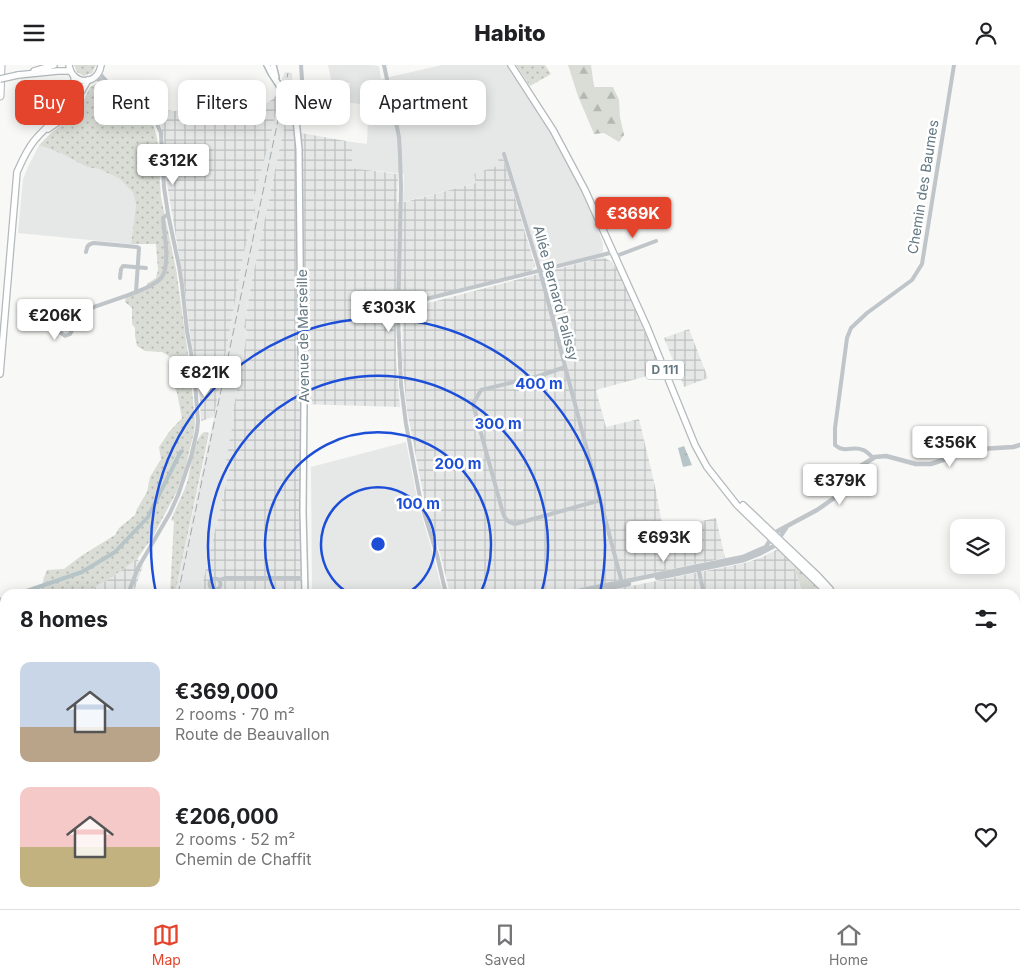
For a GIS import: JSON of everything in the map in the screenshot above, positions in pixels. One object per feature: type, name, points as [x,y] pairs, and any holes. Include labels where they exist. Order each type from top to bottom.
[{"type":"highway","points":[[0,96],[2,65]]},
{"type":"main road","points":[[0,79],[54,65]]},
{"type":"main road","name":"Avenue de Marseille","points":[[267,65],[276,80]]},
{"type":"main road","name":"Avenue de Marseille","points":[[273,65],[277,80]]},
{"type":"main road","name":"D 111","points":[[511,65],[534,99],[567,155],[593,205],[660,357],[695,445],[707,467],[721,486],[826,589]]},
{"type":"main road","points":[[41,132],[65,117],[101,67]]},
{"type":"main road","points":[[18,75],[71,71],[83,81],[91,79]]},
{"type":"main road","points":[[0,373],[18,172],[25,154],[41,132],[59,114],[70,99],[75,87],[71,71]]},
{"type":"main road","name":"Avenue de Marseille","points":[[297,125],[301,348],[304,404],[305,589]]},
{"type":"street","points":[[301,65],[302,80]]},
{"type":"street","points":[[384,65],[400,155],[399,365],[406,424],[421,503],[437,555],[445,589]]},
{"type":"street","name":"Chemin des Baumes","points":[[873,458],[864,450],[857,448],[841,449],[834,442],[847,337],[851,328],[867,313],[912,280],[922,264],[954,65]]},
{"type":"street","points":[[101,67],[102,75],[106,80]]},
{"type":"street","points":[[91,79],[100,80]]},
{"type":"street","points":[[129,589],[138,568],[170,513],[178,495],[191,457],[198,421],[192,358],[186,331],[179,266],[168,214],[163,178],[161,133],[158,125]]},
{"type":"street","name":"Allée Bernard Palissy","points":[[504,154],[540,271],[622,583]]},
{"type":"street","points":[[80,315],[70,334],[65,336],[60,333],[59,328],[61,326],[80,315],[94,307],[160,281],[166,264],[163,217],[168,214]]},
{"type":"street","points":[[398,306],[615,254],[656,241]]},
{"type":"street","points":[[86,252],[87,246],[94,243],[137,247],[140,251],[136,291]]},
{"type":"street","points":[[120,279],[123,266],[146,268]]},
{"type":"street","points":[[565,367],[539,376],[481,390],[473,404],[495,486],[505,519],[515,524],[601,500]]},
{"type":"street","points":[[590,589],[750,555],[766,547],[772,535],[837,497],[846,489],[859,467],[873,458],[886,456],[916,464],[931,464],[964,450],[1020,445]]},
{"type":"street","points":[[699,567],[751,558],[773,547],[787,527]]},
{"type":"street","points":[[699,567],[703,589]]},
{"type":"street","points":[[219,580],[226,578],[305,578]]},
{"type":"street","points":[[599,589],[622,583]]},
{"type":"shaded area","points":[[328,65],[379,66],[381,79],[442,65],[508,65],[546,125],[580,187],[595,220],[603,244],[603,251],[595,256],[549,266],[541,264],[506,153],[498,156],[501,165],[476,183],[403,202],[404,174],[351,168],[352,142],[367,144],[368,125],[486,125],[486,80],[360,80],[360,104],[350,103],[350,80],[331,80]]},
{"type":"shaded area","points":[[285,72],[292,73],[292,80],[281,80]]},
{"type":"shaded area","points":[[276,95],[276,112],[253,198],[255,211],[244,252],[214,417],[201,421],[199,385],[166,178],[164,138],[161,125],[168,125],[168,110],[178,111],[178,125],[266,125],[266,103]]},
{"type":"shaded area","points":[[276,110],[276,125],[284,125],[244,327],[247,330],[232,416],[234,417],[227,460],[231,461],[201,589],[176,589],[214,417],[244,252],[255,211],[253,198]]},
{"type":"shaded area","points":[[284,125],[293,125],[295,132],[352,142],[352,168],[398,174],[397,202],[405,202],[476,183],[474,174],[500,165],[497,156],[502,154],[535,266],[533,269],[529,272],[411,302],[396,304],[396,358],[400,407],[300,404],[302,589],[201,589],[231,462],[226,460],[247,331],[244,327]]},
{"type":"shaded area","points":[[39,145],[87,167],[99,169],[120,179],[133,193],[136,204],[131,244],[18,233],[23,179]]},
{"type":"shaded area","points":[[603,257],[612,262],[621,277],[662,372],[596,390],[606,427],[639,419],[663,529],[716,518],[725,558],[577,589],[449,589],[425,503],[407,411],[402,359],[403,313],[406,309]]},
{"type":"shaded area","points":[[689,329],[708,378],[684,387],[664,338]]},
{"type":"shaded area","points":[[406,442],[418,503],[442,589],[312,589],[311,467]]},
{"type":"shaded area","points":[[780,550],[792,561],[801,589],[617,589],[745,563]]},
{"type":"shaded area","points":[[137,559],[143,566],[135,589],[92,589]]},
{"type":"green space","points":[[74,65],[96,65],[92,73],[84,76],[77,72]]},
{"type":"green space","points":[[516,65],[545,65],[551,74],[530,86]]},
{"type":"green space","points":[[568,65],[591,65],[594,87],[613,87],[619,100],[624,135],[619,142],[604,133],[594,134],[578,96]]},
{"type":"green space","points":[[94,85],[94,125],[153,125],[154,127],[157,138],[161,197],[176,269],[190,369],[195,422],[185,469],[176,493],[152,538],[137,559],[92,589],[41,589],[47,570],[64,569],[115,535],[119,528],[135,515],[147,492],[150,477],[161,459],[159,447],[182,418],[173,382],[170,357],[162,352],[145,351],[137,346],[135,328],[132,324],[132,308],[125,302],[126,296],[144,289],[148,283],[156,278],[158,270],[156,244],[131,244],[136,204],[133,193],[120,179],[99,169],[87,167],[39,145],[61,125],[84,125],[84,100],[90,87]]},
{"type":"green space","points":[[204,432],[209,433],[176,589],[170,589],[174,521],[171,520],[187,483],[193,455],[200,436]]},
{"type":"green space","points":[[792,561],[820,589],[801,589]]},
{"type":"water","points":[[684,446],[692,465],[683,467],[678,448]]},
{"type":"waterway","points":[[33,589],[82,572],[115,552],[148,517],[182,451]]},
{"type":"railway","points":[[179,589],[288,73]]}]
